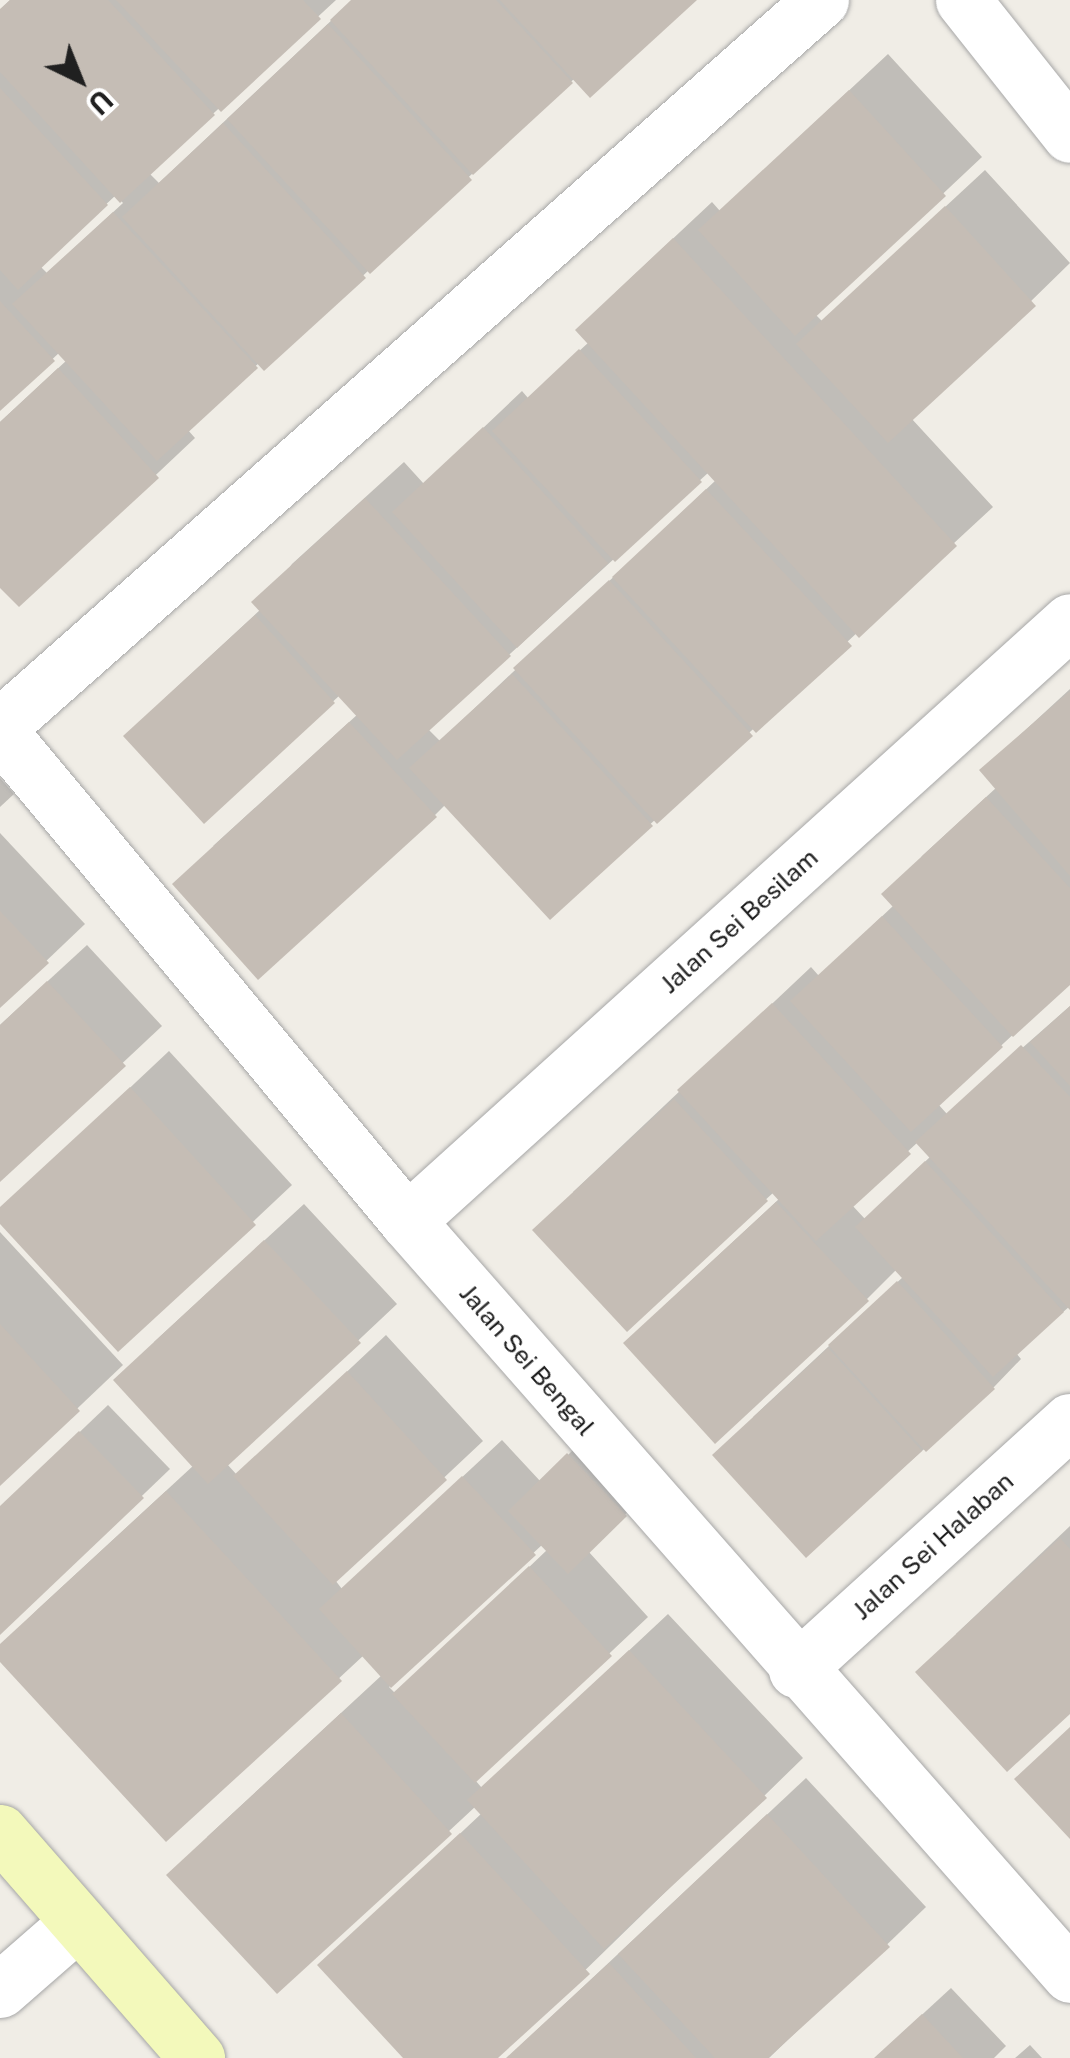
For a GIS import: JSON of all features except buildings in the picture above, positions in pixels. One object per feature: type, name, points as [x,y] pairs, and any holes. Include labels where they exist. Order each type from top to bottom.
[{"type":"main road","points":[[0,1832],[196,2058]]},
{"type":"street","points":[[0,729],[820,0]]},
{"type":"street","points":[[964,0],[1070,135]]},
{"type":"street","name":"Jalan Sei Besilam","points":[[407,1221],[1070,621]]},
{"type":"street","name":"Jalan Sei Bengal","points":[[0,729],[407,1221],[796,1670],[1070,1975]]},
{"type":"street","name":"Jalan Sei Halaban","points":[[796,1670],[1070,1421]]},
{"type":"street","points":[[0,1990],[78,1922]]}]
